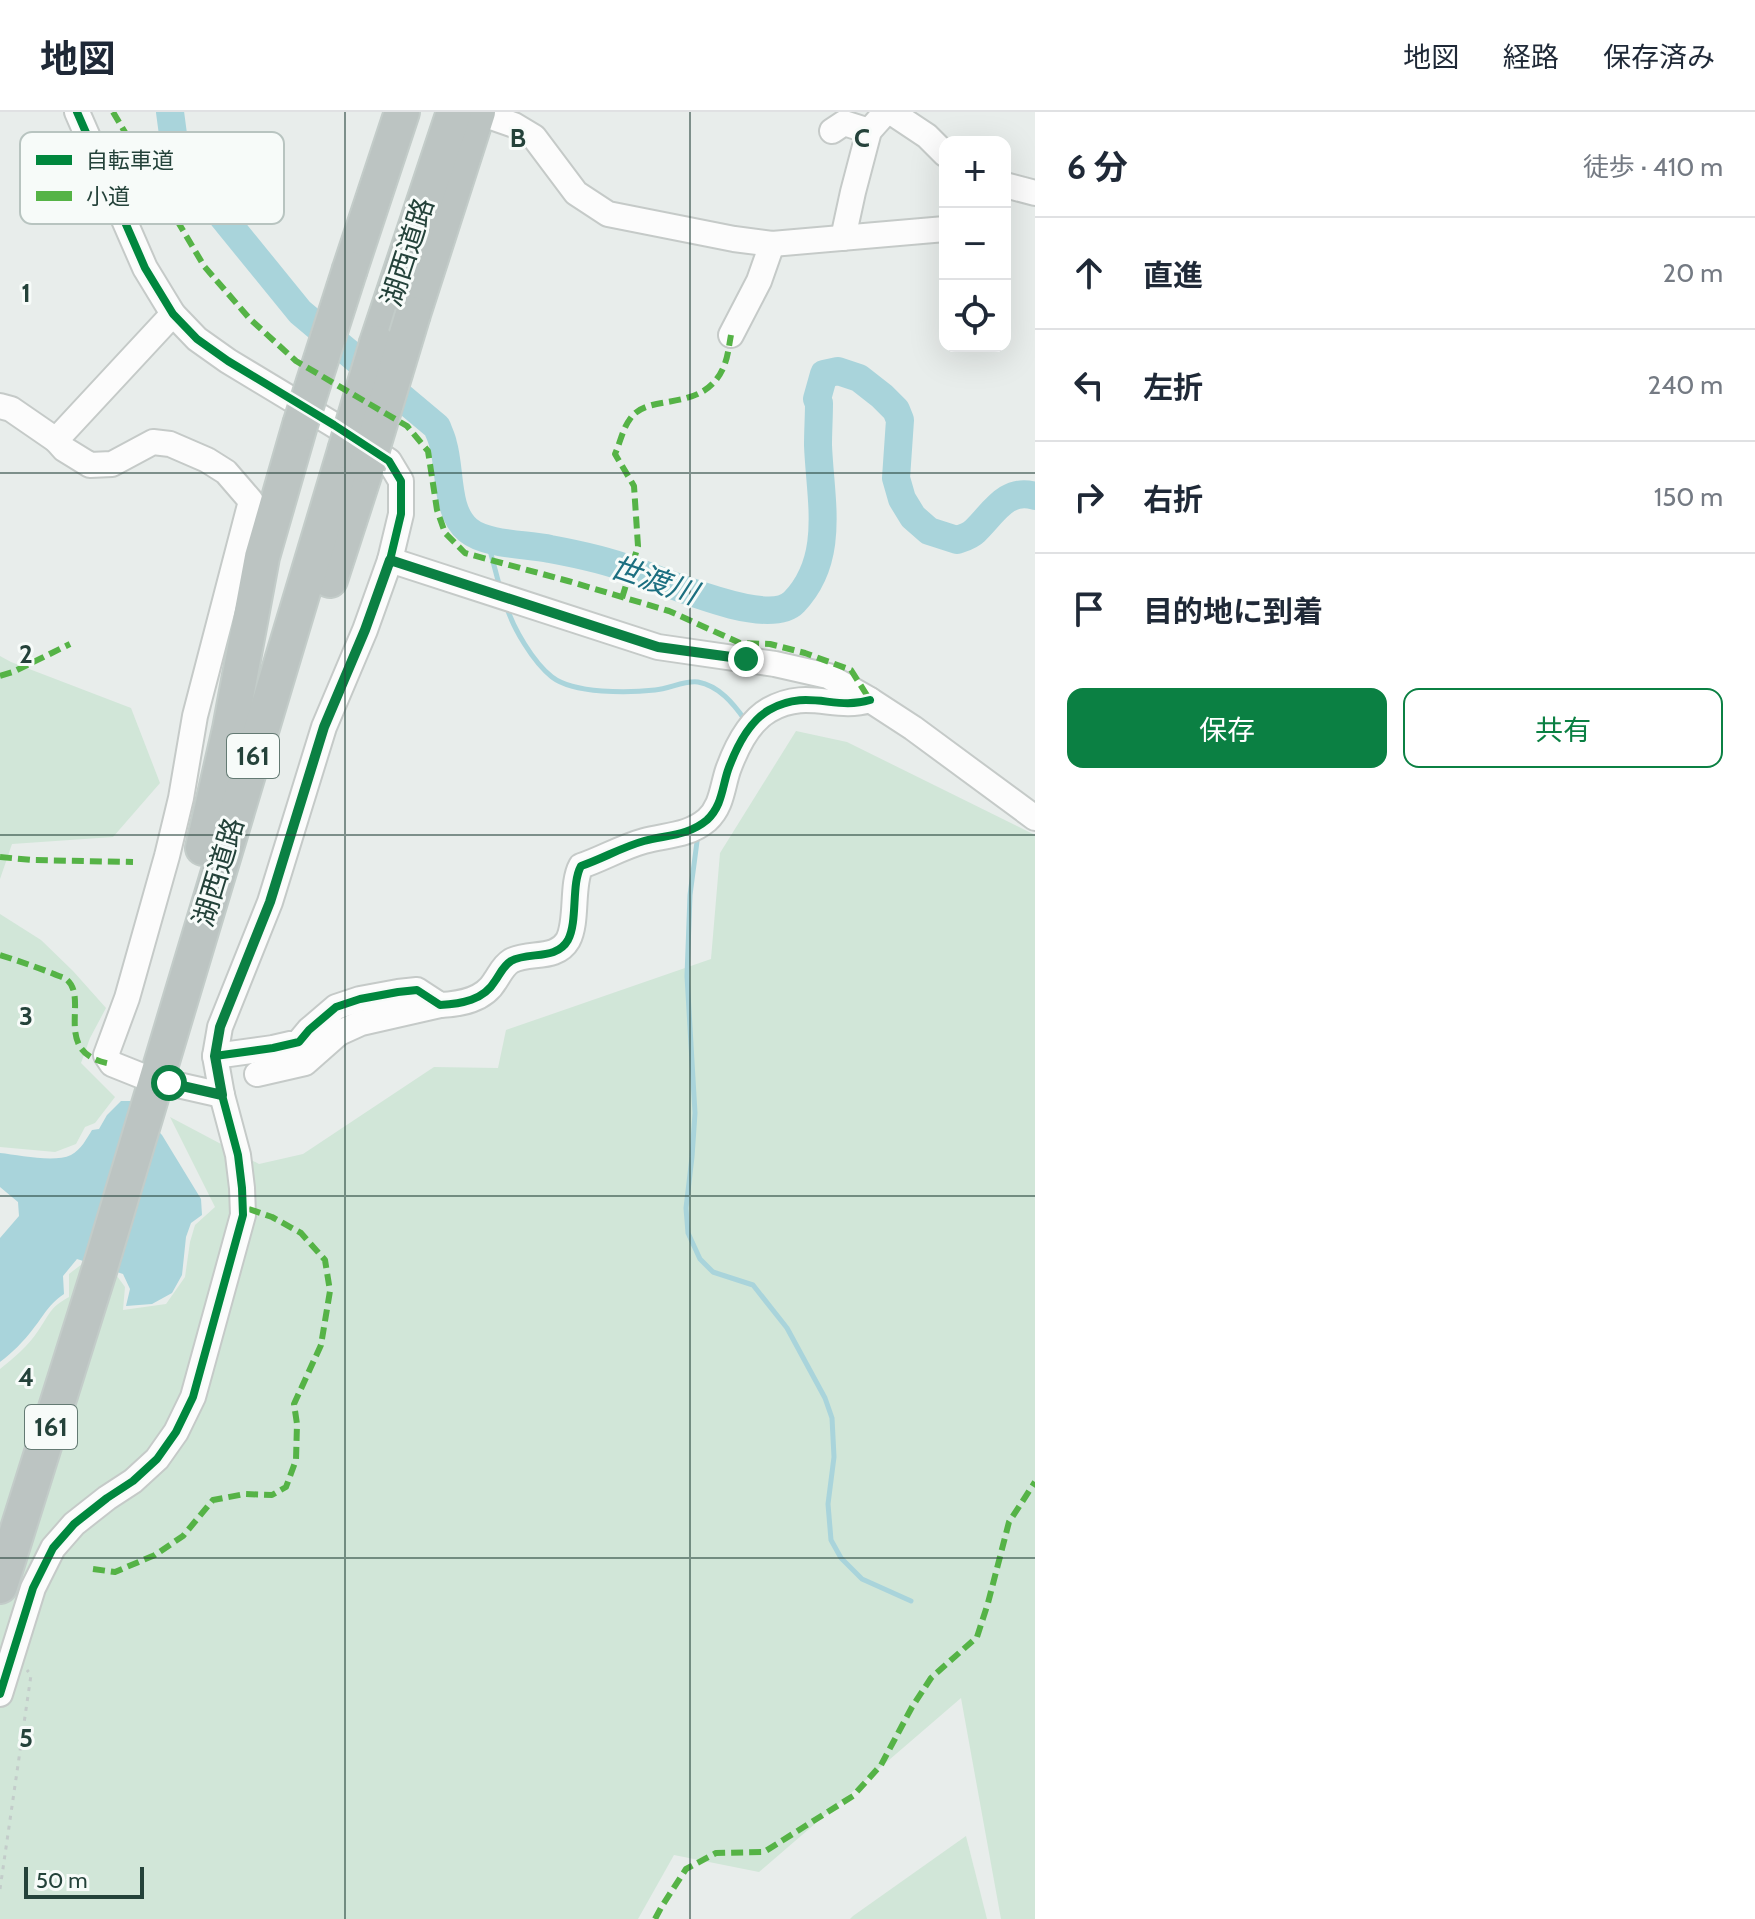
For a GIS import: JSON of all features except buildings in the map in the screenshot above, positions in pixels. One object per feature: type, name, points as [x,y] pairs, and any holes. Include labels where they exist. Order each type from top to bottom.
[{"type":"highway","points":[[156,1076],[230,729],[262,557],[300,425],[402,112]]},
{"type":"highway","name":"湖西道路","points":[[0,1586],[100,1268],[260,734],[287,703],[321,608],[356,458],[377,343],[454,112]]},
{"type":"highway","points":[[356,458],[413,314],[500,116]]},
{"type":"street","points":[[77,112],[86,132]]},
{"type":"street","points":[[843,238],[869,131],[889,112],[927,136],[939,148]]},
{"type":"street","points":[[500,116],[534,137],[576,193],[608,214],[772,244],[939,230]]},
{"type":"street","points":[[832,131],[844,123],[869,131]]},
{"type":"street","points":[[1011,187],[1035,193]]},
{"type":"street","points":[[0,1694],[33,1588],[53,1548],[74,1524],[133,1481],[157,1459],[176,1432],[193,1397],[243,1215],[238,1155],[215,1056],[220,1027],[270,902],[324,727],[365,630],[390,560],[401,514],[401,481],[389,461],[197,339],[173,314],[145,268],[126,224]]},
{"type":"street","points":[[731,335],[759,281],[772,244]]},
{"type":"street","points":[[56,440],[173,314]]},
{"type":"street","points":[[0,406],[11,409],[90,465],[112,464],[153,442],[170,444],[226,472],[251,501],[195,716],[167,856],[127,998],[106,1055],[112,1064],[222,1095]]},
{"type":"street","points":[[390,560],[658,647],[775,664],[828,676],[913,728],[1035,818]]},
{"type":"street","points":[[257,1074],[305,1063],[339,1033],[361,1023],[471,1001],[494,984],[509,962],[559,951],[569,939],[581,866],[643,841],[682,835],[707,820],[719,803],[728,770],[746,732],[767,711],[795,700],[819,699],[855,705],[870,700]]},
{"type":"street","points":[[215,1056],[299,1042],[336,1007],[360,999],[417,990],[440,1005]]},
{"type":"path","points":[[0,1889],[31,1675],[12,1651]]},
{"type":"green space","points":[[0,656],[131,708],[160,783],[113,837],[12,844],[0,879]]},
{"type":"green space","points":[[796,731],[847,742],[1035,835],[1035,1919],[1001,1919],[961,1698],[759,1872],[674,1855],[638,1919],[0,1919],[0,1369],[30,1342],[54,1308],[69,1297],[69,1274],[82,1264],[117,1276],[125,1287],[123,1310],[166,1304],[185,1277],[195,1225],[215,1207],[170,1117],[259,1164],[303,1154],[434,1067],[498,1068],[506,1030],[711,959],[720,853]]},
{"type":"green space","points":[[0,914],[41,940],[106,1008],[81,1063],[115,1097],[95,1123],[85,1127],[76,1144],[55,1152],[0,1147]]},
{"type":"green space","points":[[966,1836],[987,1919],[850,1919],[853,1916]]},
{"type":"water","points":[[121,1101],[130,1101],[162,1135],[201,1199],[202,1215],[191,1223],[186,1237],[182,1275],[172,1293],[152,1304],[126,1306],[130,1289],[123,1274],[77,1259],[63,1276],[64,1294],[0,1362],[0,1238],[19,1216],[18,1202],[0,1187],[0,1153],[46,1158],[71,1155],[81,1147],[92,1130],[99,1129]]},
{"type":"waterway","name":"世渡川","points":[[170,112],[173,132]]},
{"type":"waterway","name":"世渡川","points":[[228,224],[300,312],[437,427],[456,512],[468,530],[485,539],[602,560],[740,607],[781,609],[794,602],[807,585],[821,547],[817,399],[824,374],[838,371],[859,378],[896,410],[900,420],[896,478],[902,499],[913,517],[929,531],[957,540],[973,533],[1008,499],[1016,495],[1035,496]]},
{"type":"waterway","points":[[487,539],[500,588]]},
{"type":"waterway","points":[[506,605],[531,654],[545,671],[562,683],[617,692],[655,690],[698,682],[719,691],[745,720]]},
{"type":"waterway","points":[[698,834],[690,895],[687,976],[695,1113],[686,1208],[688,1233],[700,1259],[713,1272],[753,1285],[787,1328],[825,1398],[832,1418],[834,1457],[828,1504],[831,1540],[841,1558],[862,1579],[911,1601]]},
{"type":"marked path","points":[[113,112],[125,132]]},
{"type":"marked path","points":[[179,224],[204,266],[250,319],[296,361],[407,426],[428,451],[437,510],[445,533],[465,553],[669,611],[740,643],[770,644],[805,653],[851,670],[870,700]]},
{"type":"marked path","points":[[622,598],[638,546],[634,486],[615,454],[623,431],[638,411],[690,397],[715,381],[725,362],[731,335]]},
{"type":"marked path","points":[[0,676],[70,644]]},
{"type":"marked path","points":[[0,857],[133,862]]},
{"type":"marked path","points":[[0,955],[66,979],[73,988],[75,999],[76,1038],[82,1049],[93,1058],[112,1064]]},
{"type":"marked path","points":[[93,1569],[115,1572],[155,1555],[183,1536],[213,1500],[245,1494],[272,1495],[286,1487],[296,1460],[294,1404],[321,1345],[330,1291],[325,1260],[301,1233],[272,1217],[243,1207]]},
{"type":"marked path","points":[[655,1919],[686,1869],[716,1853],[764,1852],[853,1796],[881,1765],[931,1678],[977,1637],[1009,1522],[1035,1482]]},
{"type":"cycle path","points":[[77,112],[86,132]]},
{"type":"cycle path","points":[[0,1694],[33,1588],[53,1548],[74,1524],[133,1481],[157,1459],[176,1432],[193,1397],[243,1215],[238,1155],[215,1056],[220,1027],[270,902],[324,727],[365,630],[390,560],[401,514],[401,481],[389,461],[197,339],[173,314],[145,268],[126,224]]},
{"type":"cycle path","points":[[215,1056],[299,1042],[336,1007],[360,999],[417,990],[440,1005],[478,997],[485,993],[511,961],[563,947],[571,932],[576,882],[581,866],[636,844],[685,832],[707,820],[719,803],[739,745],[749,728],[762,715],[796,701],[857,703],[870,700]]},
{"type":"route","points":[[169,1083],[222,1095],[215,1056],[220,1027],[270,902],[324,727],[365,630],[390,560],[658,647],[746,659]]}]
